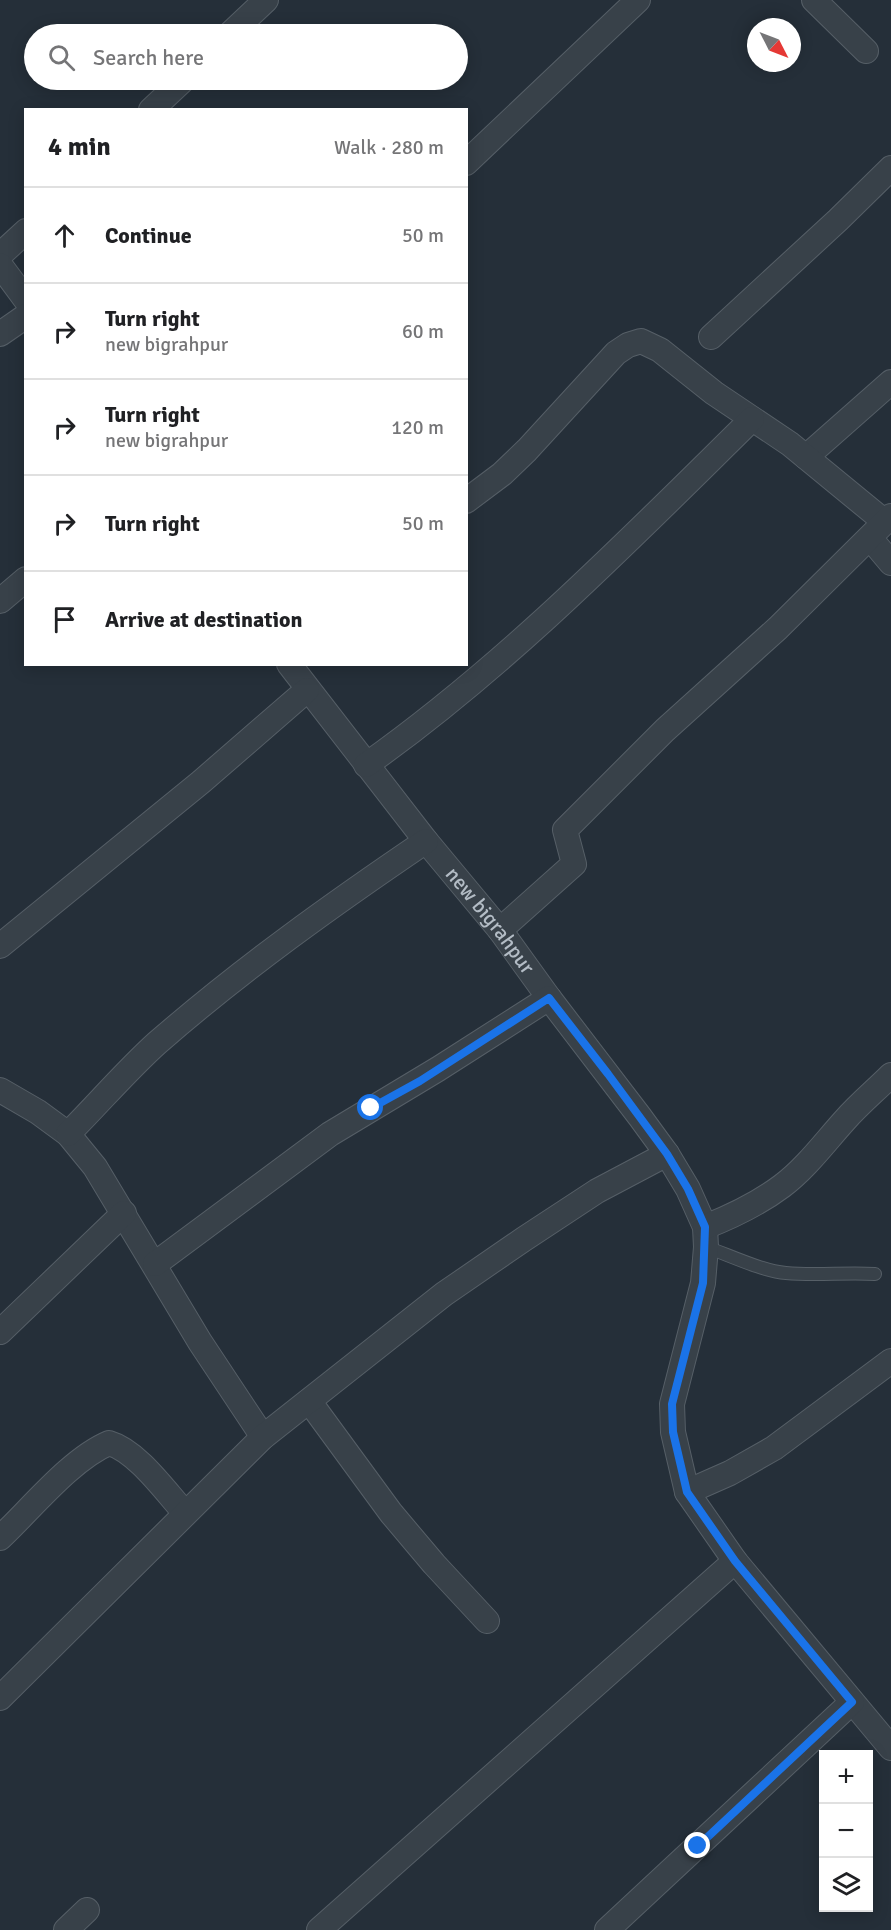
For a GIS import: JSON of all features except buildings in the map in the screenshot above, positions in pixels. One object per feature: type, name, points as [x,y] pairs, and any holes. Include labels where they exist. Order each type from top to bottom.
[{"type":"street","points":[[241,24],[266,0]]},
{"type":"street","points":[[468,161],[638,0]]},
{"type":"street","points":[[814,0],[866,51]]},
{"type":"street","points":[[154,108],[173,90]]},
{"type":"street","points":[[711,337],[830,228],[891,168]]},
{"type":"street","points":[[0,255],[24,233]]},
{"type":"street","points":[[0,265],[24,297]]},
{"type":"street","points":[[0,334],[24,317]]},
{"type":"street","points":[[468,500],[502,474],[527,450],[616,353],[628,345],[641,341],[660,350],[696,380],[806,457],[882,526],[891,563]]},
{"type":"street","points":[[806,457],[891,381]]},
{"type":"street","points":[[366,765],[420,726],[506,654],[654,516],[752,419]]},
{"type":"street","points":[[500,930],[574,864],[565,830],[665,730],[778,628],[882,526]]},
{"type":"street","points":[[0,601],[24,581]]},
{"type":"street","name":"new bigrahpur","points":[[290,666],[426,841],[500,930],[667,1154],[688,1189],[705,1237],[703,1283],[672,1404],[673,1432],[687,1492],[735,1561],[891,1748]]},
{"type":"street","points":[[0,946],[201,782],[307,690]]},
{"type":"street","points":[[68,1134],[156,1045],[216,993],[331,905],[426,841]]},
{"type":"street","points":[[155,1264],[330,1134],[549,998]]},
{"type":"street","points":[[705,1237],[784,1185],[845,1119],[891,1075]]},
{"type":"street","points":[[0,1090],[38,1112],[68,1134],[95,1167],[200,1342],[263,1437]]},
{"type":"street","points":[[0,1698],[263,1437],[435,1301],[597,1191],[667,1154]]},
{"type":"street","points":[[0,1332],[123,1213]]},
{"type":"street","points":[[687,1492],[729,1473],[774,1448],[891,1360]]},
{"type":"street","points":[[309,1401],[391,1514],[487,1621]]},
{"type":"street","points":[[0,1538],[72,1468],[95,1449],[109,1443],[120,1446],[185,1513]]},
{"type":"street","points":[[320,1930],[735,1561]]},
{"type":"street","points":[[607,1930],[852,1702]]},
{"type":"street","points":[[66,1930],[87,1910]]},
{"type":"lane","points":[[705,1237],[768,1270],[828,1275],[847,1272],[875,1274]]},
{"type":"route","points":[[371,1108],[420,1081],[549,998],[667,1154],[688,1189],[705,1227],[703,1283],[672,1404],[673,1432],[687,1492],[735,1561],[852,1702],[698,1846]]}]
